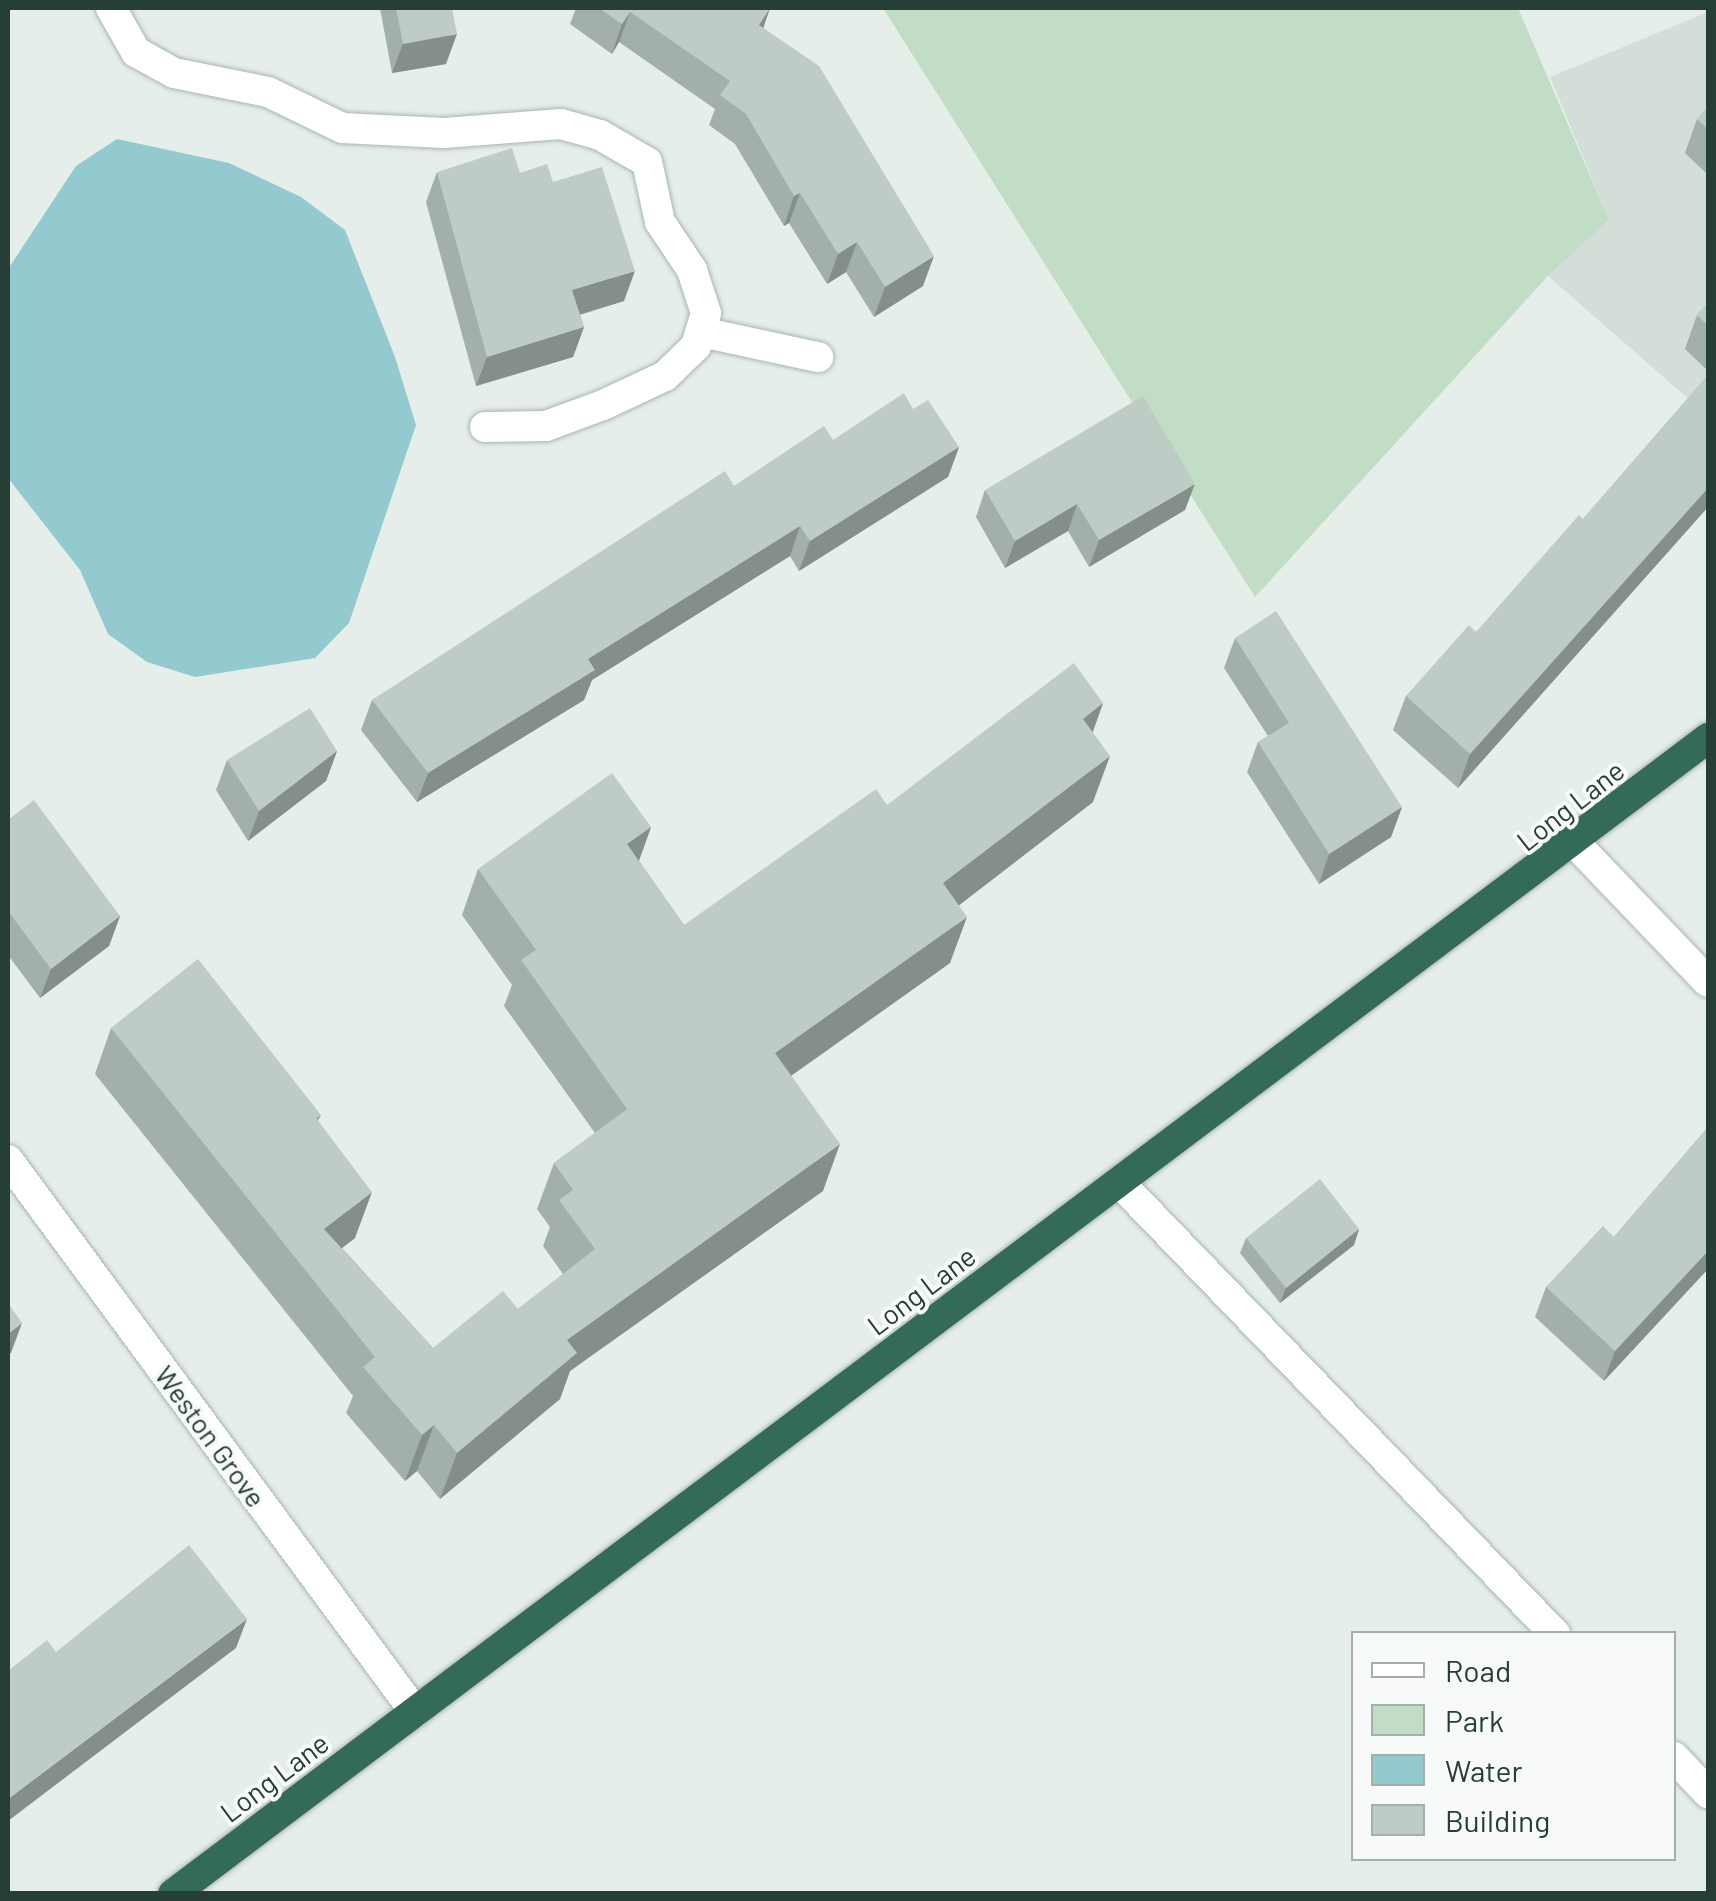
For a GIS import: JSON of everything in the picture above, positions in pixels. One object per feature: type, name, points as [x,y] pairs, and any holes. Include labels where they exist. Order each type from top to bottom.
[{"type":"highway","name":"Long Lane","points":[[173,1894],[1574,844],[1708,738]]},
{"type":"street","points":[[111,8],[136,52],[174,73],[268,92],[342,128],[444,133],[561,124],[600,135],[647,162],[660,222],[692,270],[706,313],[696,346],[665,376],[603,405],[546,426],[485,427]]},
{"type":"street","points":[[700,332],[818,357]]},
{"type":"street","points":[[1574,844],[1708,982]]},
{"type":"street","name":"Weston Grove","points":[[8,1160],[416,1712]]},
{"type":"street","points":[[1119,1182],[1552,1631]]},
{"type":"street","points":[[1676,1758],[1708,1793]]},
{"type":"shaded area","points":[[1708,12],[1708,416],[1548,276],[1609,220],[1550,77]]},
{"type":"green space","points":[[883,8],[1518,8],[1609,220],[1548,276],[1255,597]]},
{"type":"water","points":[[117,139],[229,163],[301,197],[345,230],[395,357],[416,425],[349,623],[315,658],[195,677],[147,662],[108,634],[80,570],[8,478],[8,269],[76,166]]},
{"type":"building","points":[[396,8],[452,8],[457,34],[403,44]]},
{"type":"building","points":[[599,8],[770,8],[759,25],[819,66],[934,256],[885,287],[857,242],[838,254],[800,193],[794,196],[746,114],[720,95],[730,81],[630,12],[622,24]]},
{"type":"building","points":[[1708,107],[1708,130],[1697,119]]},
{"type":"building","points":[[512,148],[520,173],[547,164],[553,182],[602,167],[635,271],[572,290],[584,327],[487,357],[437,172]]},
{"type":"building","points":[[1708,303],[1708,326],[1697,315]]},
{"type":"building","points":[[1708,375],[1708,488],[1470,754],[1406,696],[1469,625],[1476,632],[1579,515],[1583,519]]},
{"type":"building","points":[[904,393],[913,409],[928,400],[959,447],[810,541],[800,526],[588,659],[595,670],[428,773],[372,700],[725,471],[734,486],[824,426],[833,440]]},
{"type":"building","points":[[1143,396],[1195,484],[1099,540],[1077,504],[1015,541],[985,490]]},
{"type":"building","points":[[1276,611],[1402,807],[1329,854],[1258,742],[1289,723],[1235,638]]},
{"type":"building","points":[[1074,663],[1103,703],[1083,719],[1110,756],[943,883],[967,917],[775,1053],[840,1144],[567,1340],[577,1353],[457,1453],[434,1425],[422,1435],[363,1367],[375,1357],[111,1028],[198,959],[321,1115],[316,1118],[372,1192],[324,1229],[433,1348],[503,1291],[518,1309],[595,1249],[559,1200],[573,1190],[554,1163],[627,1109],[521,960],[536,950],[478,869],[612,773],[651,827],[627,844],[684,925],[876,789],[887,805]]},
{"type":"building","points":[[310,708],[337,751],[259,811],[227,760]]},
{"type":"building","points":[[34,800],[120,916],[51,969],[8,911],[8,820]]},
{"type":"building","points":[[1708,1127],[1708,1251],[1615,1351],[1546,1287],[1603,1226],[1614,1237]]},
{"type":"building","points":[[1320,1179],[1359,1229],[1286,1288],[1246,1238]]},
{"type":"building","points":[[8,1303],[22,1323],[8,1334]]},
{"type":"building","points":[[189,1545],[247,1619],[8,1799],[8,1671],[47,1640],[56,1652]]}]
